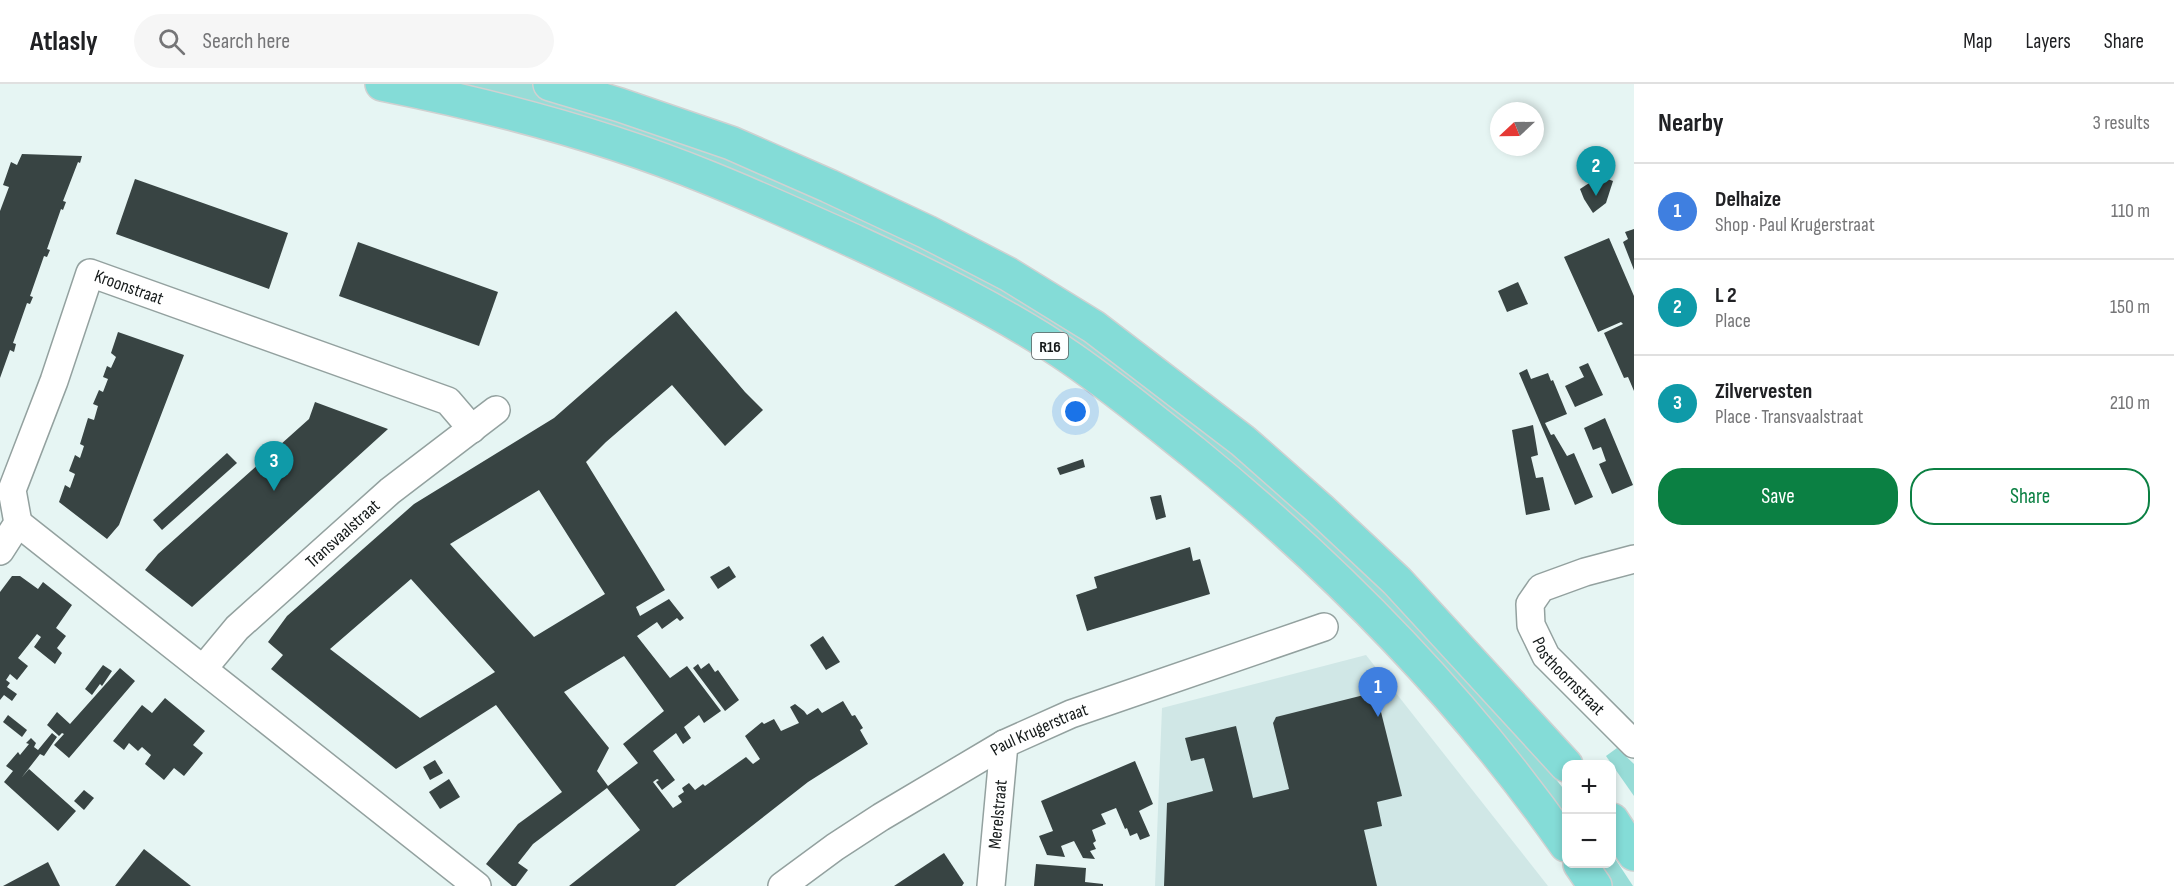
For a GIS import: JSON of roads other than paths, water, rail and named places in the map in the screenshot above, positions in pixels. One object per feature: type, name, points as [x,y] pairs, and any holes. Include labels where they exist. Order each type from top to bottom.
[{"type":"main road","name":"R16","points":[[382,84],[501,110],[610,142],[707,177],[906,265],[989,309],[1070,358],[1163,428],[1248,497],[1338,578],[1448,695],[1507,765],[1562,840]]},
{"type":"main road","name":"R16","points":[[550,84],[620,105],[731,144],[829,186],[927,232],[1008,274],[1094,327],[1243,441],[1320,509],[1397,581],[1562,761]]},
{"type":"main road","points":[[1616,827],[1634,854]]},
{"type":"main road","points":[[1583,868],[1595,886]]},
{"type":"street","name":"Kroonstraat","points":[[18,523],[6,486],[54,381],[90,273],[448,401],[472,429]]},
{"type":"street","name":"Transvaalstraat","points":[[202,669],[237,628],[390,491],[496,410]]},
{"type":"street","points":[[0,551],[18,523],[477,886]]},
{"type":"street","name":"Posthoornstraat","points":[[1634,559],[1585,572],[1541,588],[1530,604],[1531,625],[1546,656],[1634,744]]},
{"type":"street","name":"Paul Krugerstraat","points":[[782,886],[881,817],[1004,744],[1071,714],[1324,627]]},
{"type":"street","name":"Merelstraat","points":[[991,886],[1004,744]]},
{"type":"place","name":"L 2","points":[[1596,196]]},
{"type":"place","name":"Zilvervesten","points":[[274,491]]},
{"type":"place","name":"Delhaize","points":[[1378,717]]}]
